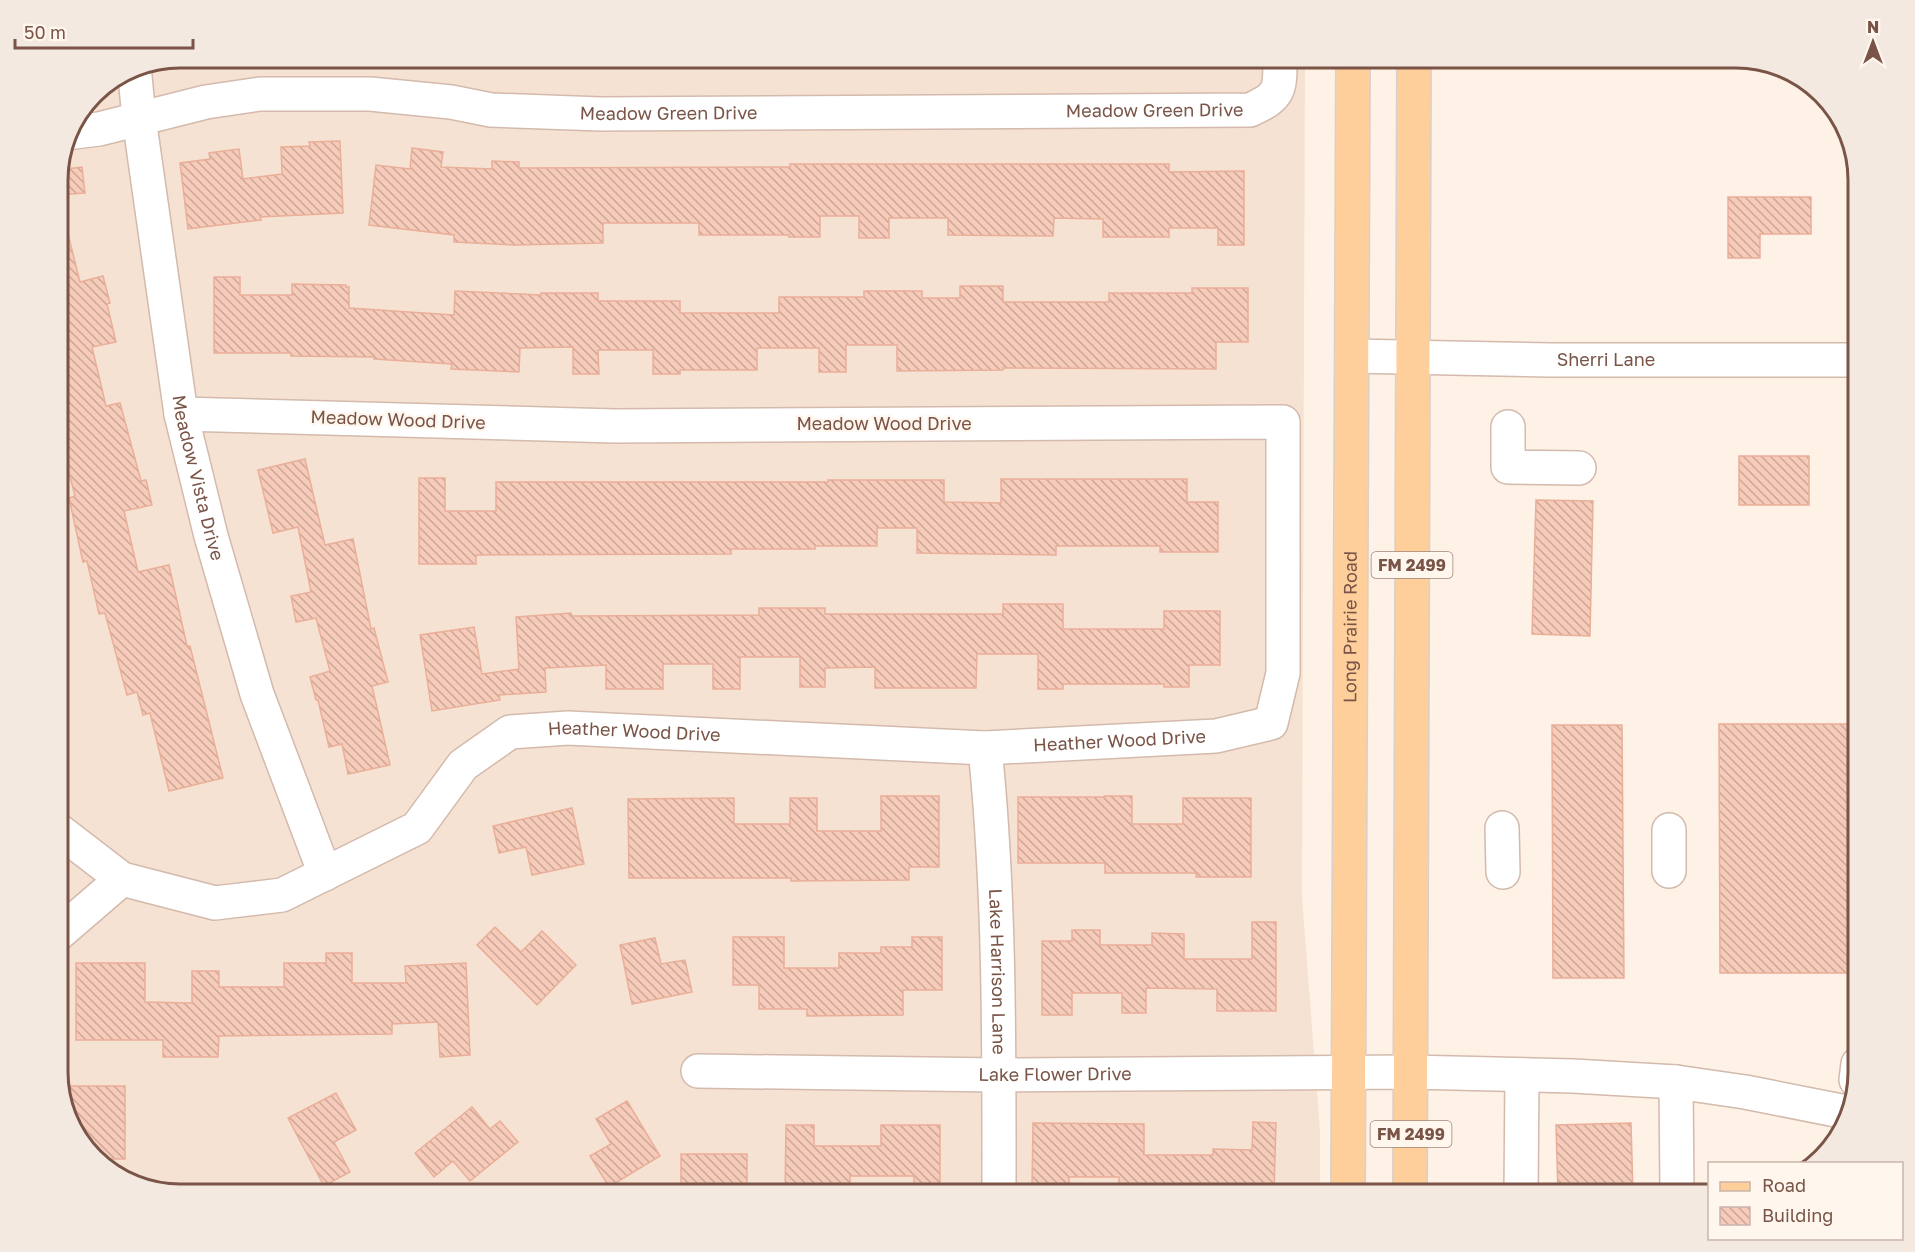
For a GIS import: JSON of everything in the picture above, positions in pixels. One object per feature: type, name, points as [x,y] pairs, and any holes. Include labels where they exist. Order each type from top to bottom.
[{"type":"main road","name":"Long Prairie Road","points":[[1348,1184],[1353,68]]},
{"type":"main road","name":"FM 2499","points":[[1410,1184],[1414,68]]},
{"type":"street","name":"Meadow Green Drive","points":[[78,132],[99,129],[206,102],[260,94],[370,94],[451,102],[491,110],[601,114],[1250,110],[1271,101],[1280,82],[1280,68]]},
{"type":"street","name":"Meadow Vista Drive","points":[[135,77],[181,414],[211,536],[257,694],[324,874]]},
{"type":"street","name":"Sherri Lane","points":[[1352,356],[1551,360],[1848,360]]},
{"type":"street","name":"Meadow Wood Drive","points":[[181,414],[615,426],[1283,422],[1283,673],[1271,723]]},
{"type":"street","points":[[1508,427],[1508,467],[1578,468]]},
{"type":"street","name":"Heather Wood Drive","points":[[68,844],[122,879],[215,903],[282,895],[417,828],[463,765],[510,732],[568,728],[985,748],[1216,736],[1271,723]]},
{"type":"street","name":"Lake Harrison Lane","points":[[985,748],[993,828],[999,1075],[999,1184]]},
{"type":"street","points":[[1502,828],[1503,872]]},
{"type":"street","points":[[1668,830],[1668,871]]},
{"type":"street","points":[[68,926],[122,879]]},
{"type":"street","name":"Lake Flower Drive","points":[[698,1071],[999,1075],[1348,1072],[1522,1075],[1676,1082],[1745,1092],[1841,1111]]},
{"type":"street","points":[[1521,1184],[1522,1075]]},
{"type":"street","points":[[1676,1082],[1677,1184]]},
{"type":"shaded area","points":[[165,68],[1305,68],[1302,897],[1320,1131],[1320,1184],[165,1184],[143,1179],[117,1166],[106,1157],[82,1129],[71,1102],[68,1080],[68,165],[71,150],[82,123],[100,100],[123,82],[143,73]]},
{"type":"building","points":[[340,141],[343,213],[260,217],[261,220],[188,229],[180,163],[210,159],[209,153],[239,149],[243,179],[282,174],[281,147],[310,146],[309,142]]},
{"type":"building","points":[[412,148],[443,152],[441,167],[492,169],[492,161],[519,162],[519,168],[790,167],[790,164],[1169,164],[1169,172],[1244,171],[1244,245],[1218,245],[1218,228],[1169,228],[1169,237],[1103,237],[1103,219],[1054,218],[1053,236],[948,235],[948,218],[889,218],[889,238],[859,238],[859,216],[820,216],[820,237],[699,235],[699,223],[603,223],[603,243],[515,245],[454,242],[454,235],[369,225],[376,165],[410,169]]},
{"type":"building","points":[[82,167],[85,193],[68,194],[68,169]]},
{"type":"building","points":[[1728,197],[1811,197],[1811,234],[1760,234],[1760,258],[1728,258]]},
{"type":"building","points":[[68,234],[80,282],[103,276],[116,342],[92,347],[106,406],[120,403],[141,481],[146,480],[152,505],[124,511],[138,572],[169,565],[187,646],[190,646],[223,778],[169,791],[150,713],[143,715],[137,692],[127,695],[105,613],[99,614],[87,561],[83,562],[69,498],[75,496],[68,469]]},
{"type":"building","points":[[214,277],[240,277],[240,295],[292,295],[292,284],[346,285],[349,287],[349,308],[454,315],[455,291],[541,295],[541,293],[598,293],[598,301],[680,301],[680,313],[779,313],[779,297],[864,297],[864,291],[922,291],[922,298],[960,298],[960,286],[1003,286],[1003,302],[1109,302],[1109,293],[1192,293],[1192,288],[1248,288],[1248,342],[1216,342],[1216,369],[1003,368],[1003,370],[897,371],[897,345],[846,345],[846,372],[819,372],[819,348],[757,348],[757,370],[680,370],[680,374],[653,374],[653,350],[598,350],[599,374],[573,374],[573,347],[520,348],[519,372],[451,369],[452,364],[374,359],[374,357],[291,356],[291,353],[214,353]]},
{"type":"building","points":[[1739,456],[1809,456],[1809,505],[1739,505]]},
{"type":"building","points":[[305,459],[325,545],[353,539],[371,629],[374,628],[388,682],[372,686],[390,765],[348,774],[342,744],[329,747],[310,677],[330,671],[316,618],[296,622],[291,596],[311,592],[298,527],[273,533],[258,470]]},
{"type":"building","points":[[419,478],[445,478],[445,511],[496,511],[496,482],[944,480],[944,502],[1001,503],[1001,479],[1187,479],[1187,502],[1218,502],[1218,552],[1160,552],[1160,546],[1056,546],[1056,555],[917,553],[917,528],[877,528],[877,546],[731,549],[731,554],[476,555],[476,564],[419,564]]},
{"type":"building","points":[[1536,500],[1593,501],[1590,636],[1532,634]]},
{"type":"building","points":[[1003,604],[1063,604],[1063,629],[1164,629],[1164,611],[1220,611],[1220,665],[1189,665],[1189,687],[1164,687],[1164,684],[1063,684],[1063,689],[1038,689],[1038,654],[977,654],[976,688],[875,688],[875,667],[825,668],[825,687],[800,687],[800,657],[740,657],[740,689],[713,689],[713,664],[663,664],[663,689],[606,689],[606,665],[545,668],[546,692],[499,695],[500,700],[432,711],[420,635],[474,627],[482,674],[519,669],[516,617],[571,613],[572,616],[759,615],[759,608],[825,608],[825,614],[1003,614]]},
{"type":"building","points":[[1719,724],[1848,724],[1848,973],[1720,973]]},
{"type":"building","points":[[1552,725],[1622,725],[1624,978],[1553,978]]},
{"type":"building","points":[[881,796],[939,796],[939,867],[909,867],[909,880],[791,881],[791,878],[629,878],[628,799],[734,798],[734,824],[790,824],[790,798],[817,798],[817,831],[881,831]]},
{"type":"building","points":[[1132,796],[1132,824],[1183,824],[1183,798],[1251,798],[1251,877],[1196,877],[1196,873],[1105,873],[1105,863],[1018,863],[1018,797]]},
{"type":"building","points":[[572,808],[584,864],[532,875],[526,847],[499,853],[493,826]]},
{"type":"building","points":[[1252,922],[1276,922],[1276,1011],[1217,1011],[1217,989],[1146,988],[1146,1013],[1122,1013],[1122,993],[1072,993],[1072,1015],[1042,1015],[1042,941],[1072,941],[1072,930],[1100,930],[1100,945],[1152,945],[1152,933],[1184,934],[1184,959],[1252,959]]},
{"type":"building","points":[[495,927],[521,952],[542,931],[576,965],[537,1005],[477,945]]},
{"type":"building","points":[[733,937],[784,937],[784,968],[839,968],[839,953],[881,953],[881,947],[912,947],[912,937],[942,937],[942,990],[903,990],[903,1015],[807,1016],[807,1009],[759,1009],[759,985],[733,985]]},
{"type":"building","points":[[655,938],[661,964],[685,960],[692,992],[632,1004],[620,945]]},
{"type":"building","points":[[326,953],[352,953],[352,983],[406,983],[405,966],[466,963],[470,1055],[440,1057],[438,1022],[392,1024],[392,1034],[219,1036],[218,1057],[163,1057],[163,1040],[76,1040],[76,963],[145,963],[145,1002],[192,1003],[192,971],[219,971],[219,987],[284,987],[284,963],[326,963]]},
{"type":"building","points":[[69,1086],[125,1086],[125,1159],[108,1159],[91,1141],[76,1116]]},
{"type":"building","points":[[336,1093],[356,1130],[334,1142],[350,1172],[328,1184],[323,1184],[288,1118]]},
{"type":"building","points":[[627,1101],[660,1156],[614,1184],[607,1184],[590,1156],[611,1144],[596,1119]]},
{"type":"building","points":[[472,1107],[490,1129],[500,1121],[518,1142],[470,1181],[453,1161],[434,1177],[415,1153]]},
{"type":"building","points":[[1253,1122],[1276,1123],[1274,1184],[1119,1184],[1119,1177],[1069,1177],[1069,1184],[1032,1184],[1033,1123],[1144,1124],[1144,1155],[1213,1155],[1213,1149],[1252,1150]]},
{"type":"building","points":[[1631,1123],[1633,1184],[1558,1184],[1556,1125]]},
{"type":"building","points":[[786,1125],[814,1125],[814,1146],[881,1146],[881,1125],[940,1125],[940,1184],[914,1184],[914,1176],[850,1176],[850,1184],[785,1184]]},
{"type":"building","points":[[681,1154],[747,1154],[747,1184],[681,1184]]}]
